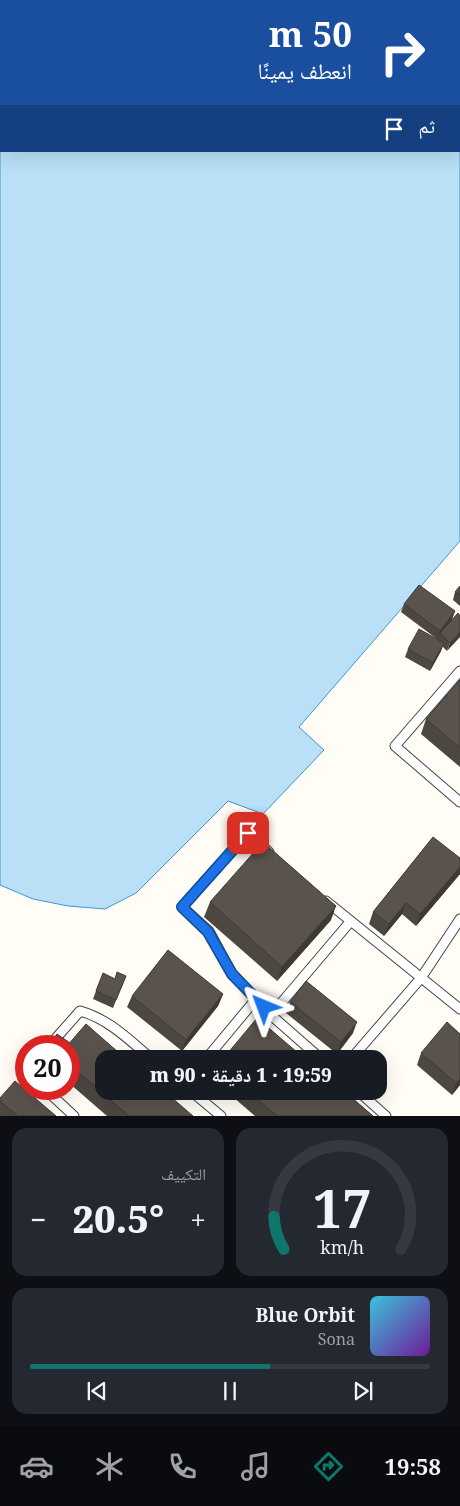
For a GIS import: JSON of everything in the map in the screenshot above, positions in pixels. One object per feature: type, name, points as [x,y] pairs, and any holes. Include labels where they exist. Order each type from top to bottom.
[{"type":"lane","points":[[460,670],[395,746],[460,802]]},
{"type":"lane","points":[[277,858],[248,833],[182,907],[208,932],[232,974],[271,1015],[311,1050]]},
{"type":"lane","points":[[321,897],[460,1009]]},
{"type":"lane","points":[[359,1050],[421,978],[460,919]]},
{"type":"lane","points":[[271,1015],[350,922]]},
{"type":"lane","points":[[214,1050],[256,999]]},
{"type":"lane","points":[[59,1035],[80,1011],[94,1015],[111,1024],[141,1050]]},
{"type":"lane","points":[[56,1100],[74,1116]]},
{"type":"lane","points":[[202,1100],[221,1116]]},
{"type":"lane","points":[[368,1100],[386,1116]]},
{"type":"water","points":[[0,152],[460,152],[460,541],[299,727],[324,750],[263,814],[228,801],[136,893],[105,909],[68,906],[33,899],[0,885]]},
{"type":"building","points":[[419,585],[455,611],[440,631],[404,604]]},
{"type":"building","points":[[460,586],[460,595],[455,592]]},
{"type":"building","points":[[458,613],[460,616],[460,632],[450,643],[440,633]]},
{"type":"building","points":[[419,629],[444,643],[433,663],[408,649]]},
{"type":"building","points":[[460,680],[460,748],[426,719]]},
{"type":"building","points":[[433,837],[460,858],[460,867],[420,914],[406,903],[389,924],[373,912]]},
{"type":"building","points":[[263,842],[336,906],[282,967],[210,902]]},
{"type":"building","points":[[168,950],[223,994],[186,1040],[132,996]]},
{"type":"building","points":[[117,972],[126,976],[116,1000],[96,991],[103,973],[115,979]]},
{"type":"building","points":[[306,981],[357,1022],[341,1042],[290,1002]]},
{"type":"building","points":[[257,1018],[294,1050],[230,1050]]},
{"type":"building","points":[[447,1022],[460,1034],[460,1079],[456,1083],[421,1053]]},
{"type":"building","points":[[86,1024],[116,1050],[95,1050],[95,1087],[80,1074],[80,1035],[76,1035]]},
{"type":"building","points":[[15,1081],[15,1100],[37,1100],[56,1116],[18,1116],[0,1101],[0,1098]]},
{"type":"building","points":[[111,1100],[174,1100],[193,1116],[129,1116]]},
{"type":"building","points":[[258,1100],[354,1100],[373,1116],[277,1116]]},
{"type":"route","points":[[248,833],[182,907],[208,932],[232,974],[264,1007]]}]
